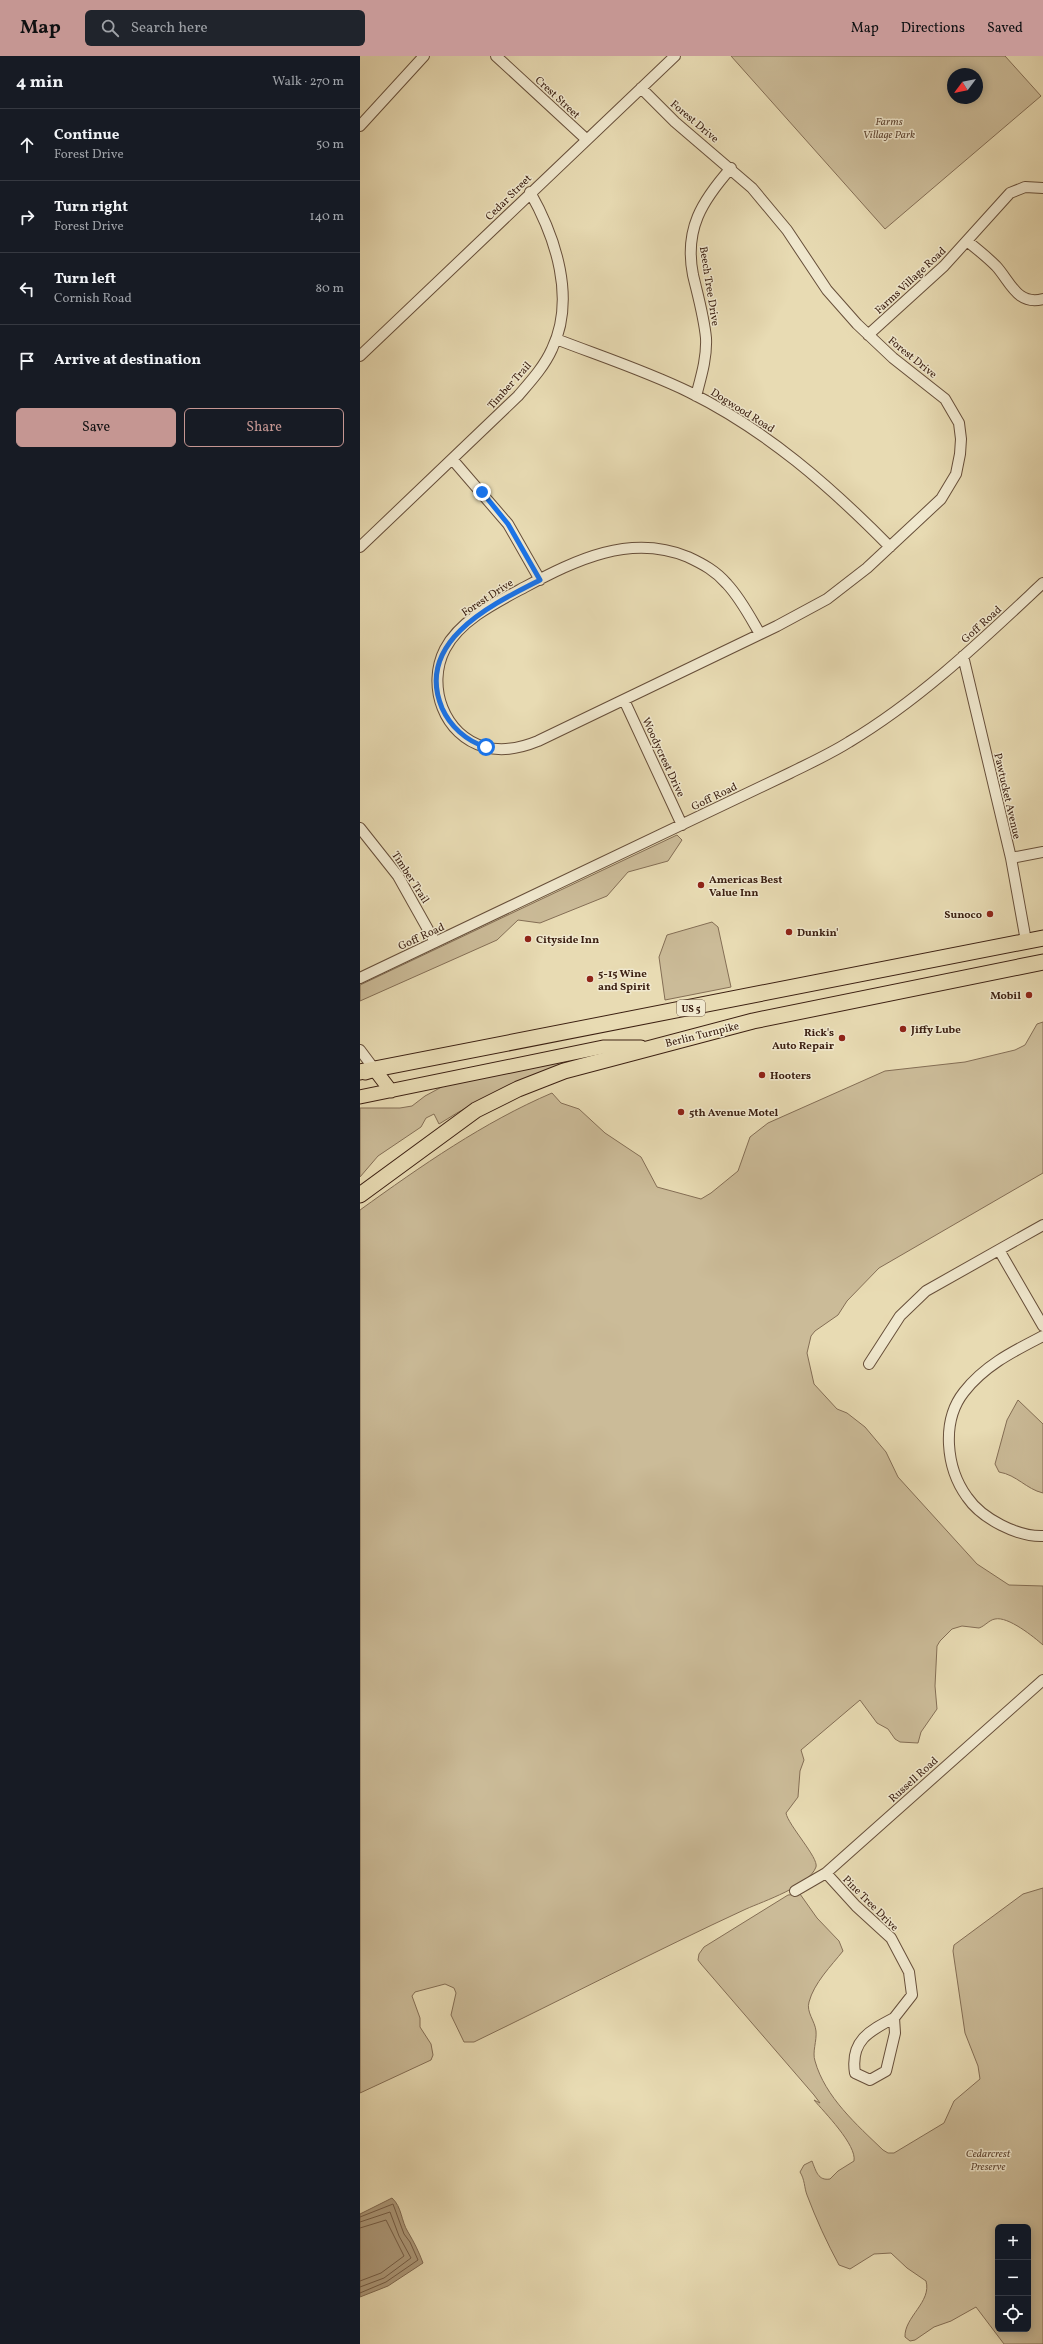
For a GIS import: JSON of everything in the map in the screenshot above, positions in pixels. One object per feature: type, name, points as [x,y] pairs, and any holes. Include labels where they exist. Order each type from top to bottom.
[{"type":"highway","name":"US 5","points":[[360,1074],[1043,938]]},
{"type":"highway","points":[[1026,941],[1037,963]]},
{"type":"highway","name":"Berlin Turnpike","points":[[647,1047],[808,1009],[1037,963]]},
{"type":"highway","name":"US 5","points":[[360,1195],[456,1123],[503,1096],[561,1072],[647,1047]]},
{"type":"main road","name":"Berlin Turnpike","points":[[360,1097],[603,1047],[647,1047]]},
{"type":"main road","points":[[375,1070],[391,1090]]},
{"type":"street","points":[[362,121],[424,56]]},
{"type":"street","name":"Crest Street","points":[[496,56],[586,139]]},
{"type":"street","name":"Cedar Street","points":[[360,356],[530,192],[675,56]]},
{"type":"street","name":"Forest Drive","points":[[641,88],[675,122],[731,168],[774,213],[827,290],[868,335],[945,399],[956,415],[961,434],[957,469],[949,487],[934,505],[859,575],[831,596],[799,615],[760,634],[624,700],[538,741],[512,749],[497,749],[480,745],[466,738],[451,722],[442,709],[437,687],[439,664],[447,646],[454,636],[468,623],[540,580],[587,558],[612,550],[641,547],[665,550],[701,563],[719,576],[734,592],[760,634]]},
{"type":"street","name":"Beech Tree Drive","points":[[696,396],[705,357],[706,338],[691,263],[691,238],[696,220],[704,203],[731,168]]},
{"type":"street","name":"Farms Village Road","points":[[868,335],[927,282],[967,241],[1011,192],[1030,186],[1043,188]]},
{"type":"street","name":"Timber Trail","points":[[360,547],[526,386],[547,358],[556,339],[561,310],[559,263],[550,234],[530,192]]},
{"type":"street","points":[[967,241],[994,265],[1018,295],[1032,300],[1043,299]]},
{"type":"street","name":"Dogwood Road","points":[[556,339],[653,376],[696,396],[754,430],[804,466],[845,502],[890,547]]},
{"type":"street","points":[[452,459],[508,524],[540,580]]},
{"type":"street","name":"Goff Road","points":[[360,978],[682,825],[849,743],[913,699],[963,656],[1043,583]]},
{"type":"street","name":"Pawtucket Avenue","points":[[963,656],[1011,858],[1026,941]]},
{"type":"street","name":"Woodycrest Drive","points":[[624,700],[682,825]]},
{"type":"street","name":"Timber Trail","points":[[360,828],[398,876],[435,942]]},
{"type":"street","points":[[1011,858],[1043,852]]},
{"type":"street","points":[[360,1050],[375,1070]]},
{"type":"street","points":[[870,1364],[900,1316],[926,1291],[1043,1225]]},
{"type":"street","points":[[999,1250],[1043,1326]]},
{"type":"street","points":[[1043,1336],[996,1361],[964,1392],[951,1421],[949,1459],[967,1498],[996,1523],[1031,1536],[1043,1536]]},
{"type":"street","name":"Russell Road","points":[[795,1891],[826,1873],[1043,1680]]},
{"type":"street","name":"Pine Tree Drive","points":[[826,1873],[856,1906],[891,1938],[909,1972],[912,1995],[894,2018]]},
{"type":"street","points":[[894,2018],[895,2033],[886,2070],[870,2080],[855,2073],[853,2058],[859,2043],[873,2029],[894,2018]]},
{"type":"green space","name":"Farms Village Park","points":[[731,56],[1005,56],[1041,96],[885,229]]},
{"type":"green space","points":[[677,835],[682,840],[668,861],[628,872],[607,896],[540,923],[518,920],[497,940],[360,1001],[360,985]]},
{"type":"green space","points":[[712,922],[718,927],[731,987],[665,1000],[659,957],[667,935]]},
{"type":"green space","points":[[1043,1022],[1043,1173],[879,1268],[847,1301],[838,1315],[815,1331],[811,1336],[807,1353],[814,1384],[837,1409],[847,1413],[865,1427],[886,1452],[898,1477],[977,1564],[1009,1585],[1043,1586],[1043,1645],[1034,1637],[1014,1624],[1000,1619],[995,1619],[979,1628],[962,1626],[952,1629],[937,1646],[935,1686],[937,1709],[921,1732],[918,1743],[900,1742],[895,1739],[888,1729],[877,1723],[860,1700],[801,1750],[804,1760],[800,1771],[798,1797],[786,1813],[792,1825],[813,1856],[816,1867],[812,1874],[796,1887],[678,1941],[474,2042],[464,2042],[451,2015],[456,1993],[454,1988],[445,1984],[415,1992],[412,1996],[420,2018],[420,2027],[431,2044],[433,2055],[431,2060],[360,2093],[360,1210],[406,1177],[477,1131],[552,1093],[561,1103],[579,1109],[605,1133],[641,1157],[657,1187],[701,1199],[711,1193],[738,1171],[750,1137],[768,1123],[885,1071],[965,1062],[1015,1050],[1025,1045],[1037,1024]]},
{"type":"green space","points":[[587,1056],[511,1085],[475,1103],[439,1124],[434,1114],[426,1118],[421,1127],[378,1156],[360,1177],[360,1108],[400,1108],[412,1106],[425,1096],[449,1083]]},
{"type":"green space","points":[[1018,1400],[1043,1424],[1043,1493],[1031,1488],[1011,1476],[999,1472],[995,1464],[1007,1420]]},
{"type":"green space","name":"Cedarcrest Preserve","points":[[1043,1888],[1043,2344],[1004,2344],[976,2307],[951,2321],[934,2327],[915,2340],[910,2341],[905,2337],[906,2330],[925,2296],[927,2289],[926,2281],[907,2268],[891,2253],[874,2254],[850,2269],[839,2265],[814,2213],[800,2172],[804,2165],[812,2161],[816,2172],[820,2177],[830,2179],[838,2171],[854,2161],[854,2154],[839,2129],[814,2100],[820,2103],[814,2095],[698,1960],[699,1954],[704,1947],[788,1895],[800,1894],[817,1918],[839,1941],[843,1951],[819,1981],[811,1995],[809,2002],[808,2006],[816,2031],[814,2050],[815,2061],[826,2087],[843,2110],[883,2150],[888,2153],[894,2153],[944,2123],[954,2101],[980,2079],[978,2066],[965,2033],[953,1951],[954,1945],[1023,1894]]},
{"type":"water","points":[[392,2198],[400,2210],[406,2228],[423,2263],[388,2286],[360,2297],[360,2214]]},
{"type":"place","name":"Americas Best Value Inn","points":[[701,885]]},
{"type":"place","name":"Sunoco","points":[[990,914]]},
{"type":"place","name":"Dunkin'","points":[[789,932]]},
{"type":"place","name":"Cityside Inn","points":[[528,939]]},
{"type":"place","name":"5-15 Wine and Spirit","points":[[590,979]]},
{"type":"place","name":"Mobil","points":[[1029,995]]},
{"type":"place","name":"Jiffy Lube","points":[[903,1029]]},
{"type":"place","name":"Rick's Auto Repair","points":[[842,1038]]},
{"type":"place","name":"Hooters","points":[[762,1075]]},
{"type":"place","name":"5th Avenue Motel","points":[[681,1112]]},
{"type":"route","points":[[482,492],[508,524],[540,580],[497,603],[462,628],[444,650],[441,658],[437,674],[437,687],[442,709],[463,735],[486,747]]}]
